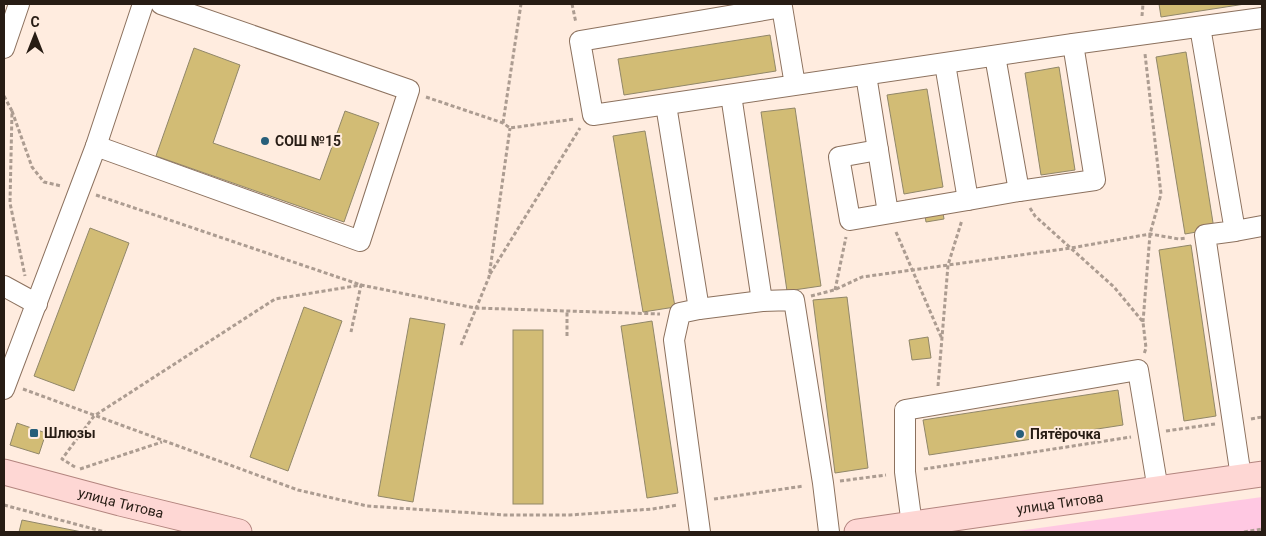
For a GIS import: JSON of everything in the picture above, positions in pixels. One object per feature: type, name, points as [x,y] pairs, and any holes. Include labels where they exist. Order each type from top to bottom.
[{"type":"main road","name":"улица Титова","points":[[4,472],[129,506],[239,532]]},
{"type":"main road","name":"улица Титова","points":[[858,532],[1252,475]]},
{"type":"lane","points":[[4,48],[20,4]]},
{"type":"lane","points":[[5,384],[34,302],[96,146],[143,4]]},
{"type":"lane","points":[[96,146],[360,241],[409,90],[161,4]]},
{"type":"lane","points":[[795,85],[782,7],[580,41],[590,116],[666,105],[866,74],[1262,18]]},
{"type":"lane","points":[[1200,27],[1235,231]]},
{"type":"lane","points":[[878,150],[839,157],[850,220],[1095,180],[1073,44]]},
{"type":"lane","points":[[995,56],[1019,191]]},
{"type":"lane","points":[[945,64],[968,200]]},
{"type":"lane","points":[[866,74],[888,213]]},
{"type":"lane","points":[[731,95],[762,301]]},
{"type":"lane","points":[[666,105],[690,311],[674,340],[700,532]]},
{"type":"lane","points":[[1252,475],[1232,421],[1205,235],[1262,226]]},
{"type":"lane","points":[[4,286],[34,302]]},
{"type":"lane","points":[[690,311],[762,301],[794,300],[829,532]]},
{"type":"lane","points":[[912,525],[905,472],[905,410],[1138,370],[1158,490]]},
{"type":"path","points":[[503,123],[521,4]]},
{"type":"path","points":[[1138,370],[1146,348],[1143,322],[1150,234],[1161,194],[1142,34],[1143,4]]},
{"type":"path","points":[[409,90],[503,123],[510,128],[590,116]]},
{"type":"path","points":[[4,96],[12,110],[32,167],[44,182],[80,190],[361,285],[475,308],[657,314],[690,311]]},
{"type":"path","points":[[12,110],[10,203],[34,302]]},
{"type":"path","points":[[461,345],[489,277],[590,116]]},
{"type":"path","points":[[489,277],[510,128]]},
{"type":"path","points":[[1019,191],[1035,216],[1114,287],[1143,322]]},
{"type":"path","points":[[937,404],[948,265],[968,200]]},
{"type":"path","points":[[888,213],[942,339]]},
{"type":"path","points":[[834,290],[850,220]]},
{"type":"path","points":[[794,300],[834,290],[862,276],[1071,248],[1150,234],[1179,239],[1205,235]]},
{"type":"path","points":[[351,332],[361,285]]},
{"type":"path","points":[[163,441],[79,470],[62,459],[94,416],[275,298],[361,285]]},
{"type":"path","points":[[567,311],[567,336]]},
{"type":"path","points":[[5,384],[298,490],[367,506],[505,515],[570,515],[652,509],[1262,417]]},
{"type":"path","points":[[4,505],[104,532]]},
{"type":"path","points":[[1244,532],[1262,529]]},
{"type":"shaded area","points":[[1262,497],[1262,532],[1010,532]]},
{"type":"building","points":[[1159,4],[1245,4],[1161,17]]},
{"type":"building","points":[[770,35],[776,71],[624,95],[618,59]]},
{"type":"building","points":[[194,48],[240,65],[213,143],[320,180],[345,111],[379,123],[344,222],[156,156]]},
{"type":"building","points":[[1186,52],[1214,229],[1185,234],[1156,57]]},
{"type":"building","points":[[1059,67],[1075,170],[1041,175],[1025,73]]},
{"type":"building","points":[[927,89],[943,187],[904,194],[887,95]]},
{"type":"building","points":[[795,108],[821,286],[787,291],[761,112]]},
{"type":"building","points":[[645,131],[675,307],[643,312],[613,136]]},
{"type":"building","points":[[942,207],[944,219],[926,222],[924,210]]},
{"type":"building","points":[[90,228],[129,243],[74,391],[34,376]]},
{"type":"building","points":[[1191,245],[1216,416],[1184,421],[1159,250]]},
{"type":"building","points":[[847,297],[868,468],[835,473],[813,300]]},
{"type":"building","points":[[304,307],[342,321],[288,471],[250,457]]},
{"type":"building","points":[[410,318],[445,324],[413,502],[378,496]]},
{"type":"building","points":[[652,321],[678,493],[647,498],[621,326]]},
{"type":"building","points":[[513,330],[543,330],[543,504],[513,504]]},
{"type":"building","points":[[928,337],[931,358],[912,360],[909,340]]},
{"type":"building","points":[[1118,390],[1123,425],[929,455],[923,420]]},
{"type":"building","points":[[17,423],[46,433],[39,454],[10,445]]},
{"type":"building","points":[[22,520],[82,532],[19,532]]},
{"type":"place","name":"СОШ №15","points":[[265,141]]},
{"type":"place","name":"Шлюзы","points":[[34,433]]},
{"type":"place","name":"Пятёрочка","points":[[1020,434]]}]
